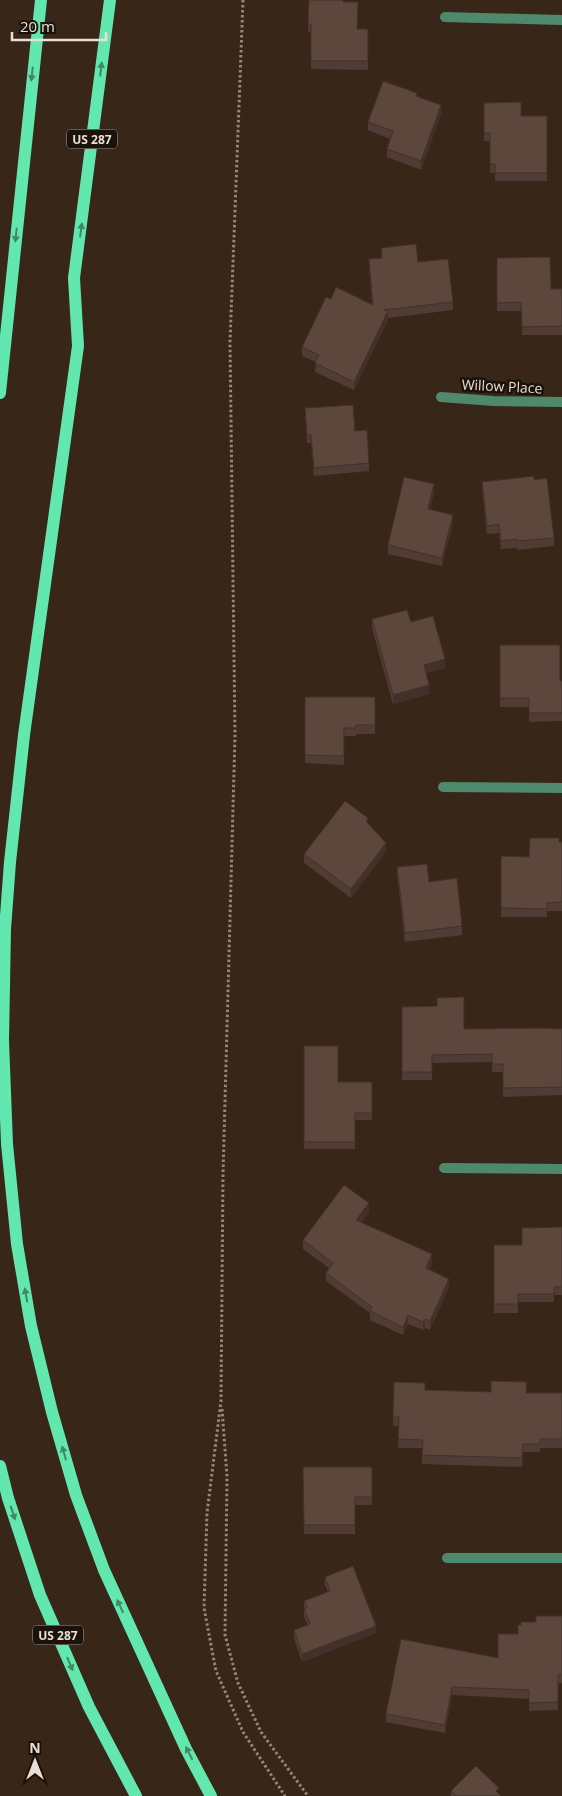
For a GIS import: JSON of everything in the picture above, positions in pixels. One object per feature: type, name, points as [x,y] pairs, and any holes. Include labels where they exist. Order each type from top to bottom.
[{"type":"main road","points":[[0,393],[41,0]]},
{"type":"main road","name":"US 287","points":[[110,0],[74,278],[78,346],[24,735],[10,871],[5,929],[4,1022],[7,1144],[17,1244],[31,1326],[52,1412],[76,1494],[104,1570],[186,1749],[211,1796]]},
{"type":"main road","name":"US 287","points":[[0,1466],[8,1498],[40,1595],[89,1707],[136,1796]]},
{"type":"street","points":[[445,17],[562,20]]},
{"type":"street","name":"Willow Place","points":[[441,396],[493,401],[562,402]]},
{"type":"street","points":[[443,787],[562,788]]},
{"type":"street","points":[[444,1168],[562,1169]]},
{"type":"street","points":[[448,1558],[562,1558]]},
{"type":"path","points":[[243,0],[230,342],[235,735],[223,1174],[221,1401],[228,1476],[226,1635],[238,1683],[261,1732],[308,1796]]},
{"type":"path","points":[[221,1401],[207,1513],[204,1608],[216,1671],[243,1732],[286,1796]]},
{"type":"building","points":[[309,0],[358,2],[357,29],[368,29],[368,61],[311,61],[311,24],[308,24]]},
{"type":"building","points":[[383,81],[417,93],[416,96],[441,105],[421,161],[387,149],[393,131],[368,122]]},
{"type":"building","points":[[521,102],[521,116],[547,116],[547,173],[495,173],[495,164],[490,164],[490,133],[484,133],[484,103]]},
{"type":"building","points":[[416,244],[418,262],[448,259],[453,302],[384,310],[388,311],[354,382],[315,363],[319,355],[302,347],[326,297],[331,299],[336,287],[373,305],[369,259],[382,258],[381,248]]},
{"type":"building","points":[[550,257],[551,289],[562,289],[562,326],[522,327],[521,302],[497,303],[497,258]]},
{"type":"building","points":[[353,405],[355,431],[367,430],[369,463],[314,468],[311,435],[307,435],[305,408]]},
{"type":"building","points":[[534,476],[534,480],[547,478],[554,538],[501,541],[499,524],[487,526],[482,482]]},
{"type":"building","points":[[404,477],[434,484],[428,509],[453,515],[442,558],[388,545]]},
{"type":"building","points":[[407,610],[411,622],[433,616],[445,659],[424,665],[429,685],[393,695],[372,619]]},
{"type":"building","points":[[500,645],[560,645],[562,713],[529,713],[529,698],[500,698]]},
{"type":"building","points":[[305,697],[375,697],[375,725],[356,725],[356,728],[344,728],[344,756],[305,755]]},
{"type":"building","points":[[345,801],[368,818],[366,821],[386,843],[351,889],[304,854]]},
{"type":"building","points":[[530,838],[559,838],[559,842],[562,842],[562,902],[547,903],[547,909],[501,908],[501,856],[529,857]]},
{"type":"building","points":[[427,864],[429,882],[457,878],[462,926],[405,933],[397,867]]},
{"type":"building","points":[[464,997],[464,1029],[562,1029],[562,1087],[503,1088],[503,1064],[492,1064],[492,1054],[432,1055],[432,1072],[402,1072],[402,1007],[437,1006],[437,998]]},
{"type":"building","points":[[304,1046],[338,1046],[338,1082],[372,1082],[372,1113],[355,1113],[355,1142],[304,1142]]},
{"type":"building","points":[[344,1185],[369,1203],[356,1220],[432,1254],[426,1268],[449,1279],[430,1321],[425,1319],[423,1322],[408,1315],[403,1327],[370,1311],[372,1307],[326,1273],[333,1263],[303,1240]]},
{"type":"building","points":[[562,1227],[562,1287],[554,1287],[554,1294],[518,1294],[518,1304],[494,1304],[494,1245],[522,1245],[522,1228]]},
{"type":"building","points":[[491,1381],[527,1382],[526,1393],[562,1393],[562,1439],[540,1439],[540,1444],[523,1444],[522,1458],[422,1455],[423,1440],[398,1439],[399,1417],[393,1417],[394,1382],[425,1383],[425,1390],[491,1392]]},
{"type":"building","points":[[303,1467],[372,1467],[372,1497],[355,1497],[355,1525],[304,1525]]},
{"type":"building","points":[[353,1566],[376,1626],[302,1654],[294,1630],[310,1624],[304,1609],[307,1608],[304,1601],[330,1591],[325,1577]]},
{"type":"building","points":[[536,1616],[562,1616],[562,1675],[558,1675],[558,1702],[529,1703],[529,1690],[452,1687],[445,1725],[386,1714],[401,1639],[498,1658],[498,1634],[518,1634],[518,1625],[521,1625],[521,1622],[536,1622]]},
{"type":"building","points":[[476,1766],[499,1788],[496,1791],[501,1796],[456,1796],[451,1791]]}]
